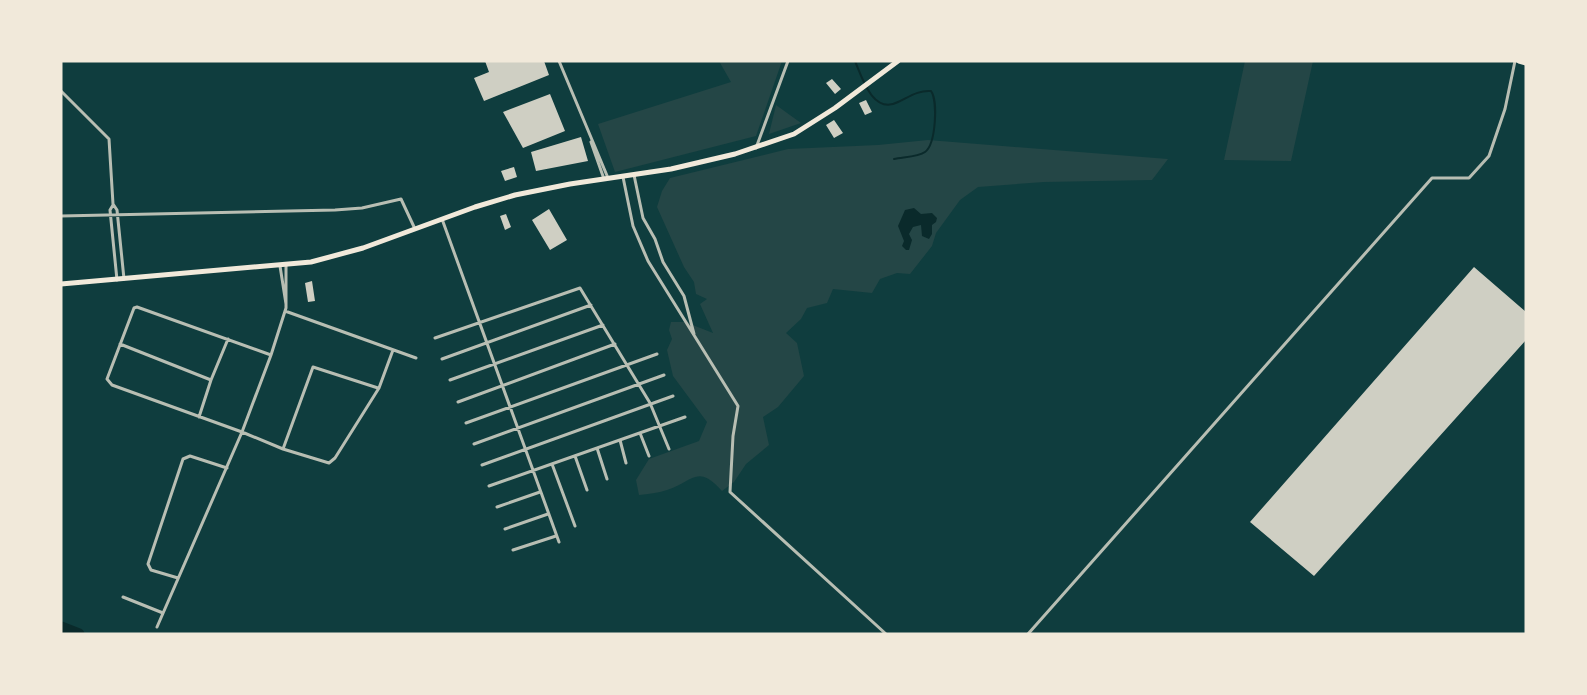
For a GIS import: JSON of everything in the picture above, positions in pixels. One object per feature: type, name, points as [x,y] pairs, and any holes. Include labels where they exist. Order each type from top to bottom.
[{"type":"main road","points":[[61,284],[283,266],[341,255],[475,207],[528,192],[699,163],[756,148],[794,134],[898,61]]},
{"type":"main road","points":[[1519,61],[1526,63]]},
{"type":"street","points":[[560,61],[606,179]]},
{"type":"street","points":[[756,148],[788,61]]},
{"type":"street","points":[[1028,634],[1432,178],[1469,178],[1489,156],[1505,108],[1515,61]]},
{"type":"street","points":[[61,90],[109,139],[113,204],[111,216],[117,280]]},
{"type":"street","points":[[634,175],[643,218],[655,239],[663,262],[684,296],[694,337]]},
{"type":"street","points":[[623,177],[633,226],[644,252],[694,337],[738,406],[733,436],[730,492],[886,634]]},
{"type":"street","points":[[61,216],[334,210],[362,208],[401,199],[415,230]]},
{"type":"street","points":[[113,204],[118,216],[124,280]]},
{"type":"street","points":[[442,219],[485,344],[559,542]]},
{"type":"street","points":[[157,628],[242,432],[271,354],[286,305],[283,266]]},
{"type":"street","points":[[434,338],[576,288],[582,290],[650,404],[669,449]]},
{"type":"street","points":[[442,359],[591,305]]},
{"type":"street","points":[[271,354],[137,307],[134,308],[108,379],[112,385],[242,432],[283,449],[331,462],[379,388],[393,350]]},
{"type":"street","points":[[285,311],[416,358]]},
{"type":"street","points":[[450,380],[603,325]]},
{"type":"street","points":[[200,417],[211,380],[228,339]]},
{"type":"street","points":[[120,344],[211,380]]},
{"type":"street","points":[[458,402],[615,344]]},
{"type":"street","points":[[466,423],[657,354]]},
{"type":"street","points":[[283,449],[313,367],[379,388]]},
{"type":"street","points":[[474,444],[664,375]]},
{"type":"street","points":[[482,465],[673,396]]},
{"type":"street","points":[[489,486],[685,417]]},
{"type":"street","points":[[640,433],[649,456]]},
{"type":"street","points":[[620,440],[626,463]]},
{"type":"street","points":[[597,448],[607,479]]},
{"type":"street","points":[[178,578],[151,570],[148,564],[183,459],[190,456],[227,468]]},
{"type":"street","points":[[575,456],[587,490]]},
{"type":"street","points":[[552,464],[575,526]]},
{"type":"street","points":[[497,508],[540,492]]},
{"type":"street","points":[[505,529],[548,514]]},
{"type":"street","points":[[513,550],[556,536]]},
{"type":"street","points":[[123,597],[163,613]]},
{"type":"shaded area","points":[[719,61],[782,61],[756,136],[615,172],[598,124],[731,82]]},
{"type":"shaded area","points":[[1245,61],[1313,61],[1291,161],[1224,160]]},
{"type":"shaded area","points":[[776,105],[801,123],[769,134]]},
{"type":"shaded area","points":[[928,140],[1168,159],[1152,180],[1044,182],[978,187],[960,200],[936,233],[932,246],[910,274],[897,273],[880,279],[872,293],[833,289],[827,303],[807,308],[801,319],[786,333],[797,343],[804,376],[778,407],[763,417],[769,445],[746,464],[734,482],[722,491],[707,478],[700,476],[667,490],[639,495],[636,480],[649,459],[699,441],[707,422],[673,376],[667,350],[672,339],[669,330],[671,322],[685,322],[713,333],[700,304],[707,299],[696,294],[694,282],[684,267],[657,207],[662,191],[670,178],[788,149],[878,145]]},
{"type":"shaded area","points":[[914,208],[921,214],[932,213],[937,218],[936,222],[932,225],[932,234],[929,239],[922,236],[921,225],[913,227],[909,234],[912,240],[909,250],[906,250],[902,246],[904,241],[898,226],[905,210]]},
{"type":"building","points":[[485,61],[544,61],[549,75],[484,101],[474,78],[489,72]]},
{"type":"building","points":[[832,79],[841,89],[835,94],[826,83]]},
{"type":"building","points":[[550,94],[565,131],[523,148],[503,112]]},
{"type":"building","points":[[866,100],[872,112],[865,115],[859,103]]},
{"type":"building","points":[[834,120],[843,133],[834,138],[826,125]]},
{"type":"building","points":[[581,137],[588,161],[536,171],[531,152]]},
{"type":"building","points":[[514,167],[517,177],[505,181],[501,171]]},
{"type":"building","points":[[549,209],[567,240],[550,250],[532,220]]},
{"type":"building","points":[[506,214],[511,227],[505,230],[500,216]]},
{"type":"building","points":[[1474,267],[1526,312],[1526,340],[1314,576],[1250,522]]},
{"type":"building","points":[[312,281],[315,301],[308,302],[305,283]]},
{"type":"waterway","points":[[855,61],[870,93],[882,103],[889,105],[922,92],[931,91],[933,96],[935,122],[929,147],[925,152],[918,155],[894,159]]},
{"type":"waterway","points":[[61,627],[79,634]]}]
